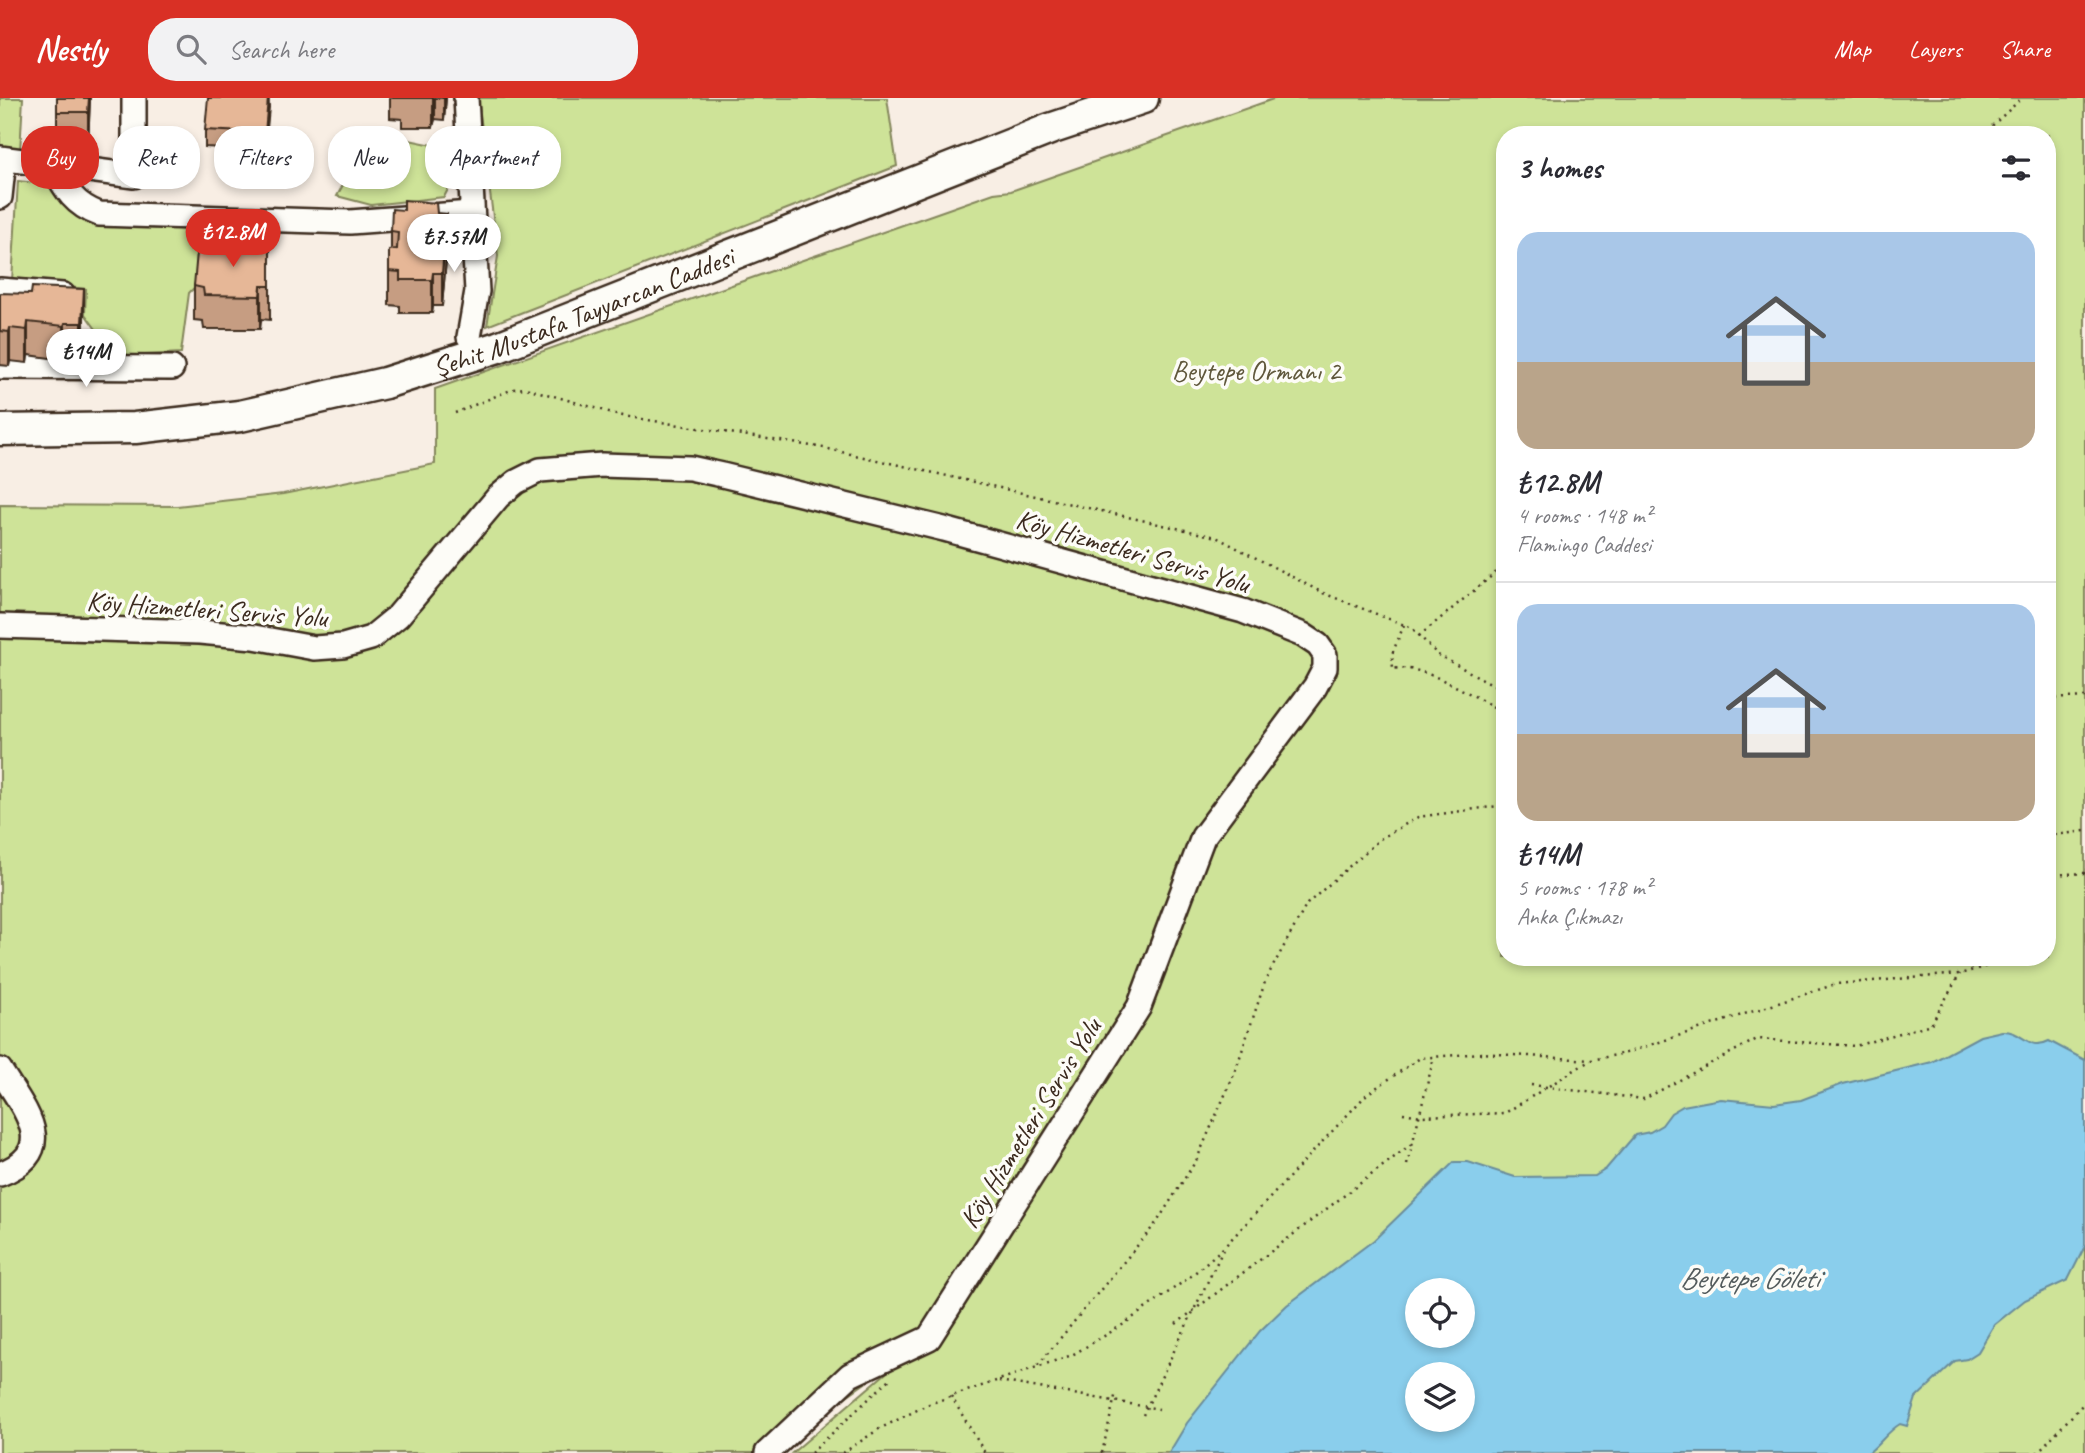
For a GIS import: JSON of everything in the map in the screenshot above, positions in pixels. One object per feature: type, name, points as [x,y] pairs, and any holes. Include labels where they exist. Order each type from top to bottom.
[{"type":"main road","name":"Şehit Mustafa Tayyarcan Caddesi","points":[[0,430],[135,428],[240,415],[416,375],[510,343],[1050,129],[1137,99]]},
{"type":"street","points":[[99,172],[134,176],[134,98]]},
{"type":"street","points":[[466,98],[477,291],[469,337]]},
{"type":"street","points":[[0,197],[2,158],[21,161]]},
{"type":"street","points":[[66,189],[80,207],[99,214],[350,222],[471,213]]},
{"type":"street","points":[[0,290],[73,295]]},
{"type":"street","points":[[0,367],[172,368]]},
{"type":"street","name":"Köy Hizmetleri Servis Yolu","points":[[0,626],[200,632],[254,636],[314,648],[343,646],[371,638],[398,616],[498,497],[516,482],[540,470],[602,465],[690,468],[944,529],[1243,611],[1303,635],[1318,645],[1325,656],[1325,668],[1315,687],[1203,837],[1139,1007],[929,1338],[850,1375],[767,1453]]},
{"type":"street","points":[[0,1070],[32,1124],[35,1140],[26,1159],[0,1174]]},
{"type":"path","points":[[1992,126],[2022,98]]},
{"type":"path","points":[[456,413],[513,389],[526,388],[624,416],[824,448],[1130,515],[1216,537],[1323,593],[1404,625],[1438,655],[1496,686]]},
{"type":"path","points":[[1419,636],[1496,572]]},
{"type":"path","points":[[1404,625],[1392,654],[1393,668],[1401,667],[1433,676],[1496,708]]},
{"type":"path","points":[[2056,699],[2085,697]]},
{"type":"path","points":[[1036,1368],[1157,1222],[1197,1159],[1235,1072],[1266,979],[1307,904],[1380,839],[1418,817],[1496,806]]},
{"type":"path","points":[[2056,835],[2085,831]]},
{"type":"path","points":[[2056,875],[2085,873]]},
{"type":"path","points":[[843,1453],[879,1429],[929,1404],[1072,1355],[1121,1326],[1190,1277],[1224,1247],[1367,1094],[1420,1058],[1481,1053],[1591,1060],[1626,1053],[1836,984],[1960,974],[1987,966]]},
{"type":"path","points":[[1531,1085],[1644,1099],[1756,1039],[1855,1046],[1931,1024],[1960,974]]},
{"type":"path","points":[[1407,1165],[1434,1057]]},
{"type":"path","points":[[1403,1113],[1421,1116],[1504,1113],[1591,1060]]},
{"type":"path","points":[[1177,1324],[1413,1143]]},
{"type":"path","points":[[1143,1415],[1224,1247]]},
{"type":"path","points":[[996,1380],[1158,1409]]},
{"type":"path","points":[[1102,1453],[1116,1392]]},
{"type":"path","points":[[951,1396],[985,1453]]},
{"type":"path","points":[[2037,1453],[2085,1402]]},
{"type":"green space","points":[[0,98],[23,98],[20,152],[0,150]]},
{"type":"green space","points":[[478,98],[887,98],[897,166],[487,326],[498,256],[490,189],[561,189],[561,126],[482,126]]},
{"type":"green space","name":"Beytepe Ormanı 2","points":[[1276,98],[2085,98],[2085,1453],[792,1453],[919,1345],[766,1453],[0,1453],[0,505],[177,506],[283,494],[435,464],[435,389],[994,193],[1011,191]]},
{"type":"green space","points":[[411,140],[425,143],[425,189],[448,189],[444,197],[371,205],[337,196],[341,189],[411,189]]},
{"type":"green space","points":[[18,181],[21,181],[21,189],[55,189],[62,203],[86,221],[250,229],[189,293],[181,353],[109,357],[98,332],[85,314],[86,289],[12,281]]},
{"type":"water","name":"Beytepe Göleti","points":[[2002,1031],[2036,1044],[2049,1041],[2085,1060],[2085,1246],[2068,1280],[2025,1300],[1994,1325],[1978,1352],[1967,1359],[1955,1361],[1916,1398],[1907,1426],[1900,1424],[1868,1453],[1169,1453],[1187,1423],[1260,1331],[1287,1305],[1374,1240],[1454,1162],[1468,1162],[1515,1177],[1595,1176],[1606,1169],[1635,1135],[1650,1132],[1662,1125],[1671,1113],[1683,1106],[1721,1099],[1774,1104],[1801,1100],[1843,1084],[1932,1062],[1980,1036]]},
{"type":"building","points":[[57,98],[89,98],[88,112],[57,112]]},
{"type":"building","points":[[208,98],[268,98],[266,126],[214,126],[214,130],[205,130]]},
{"type":"building","points":[[404,200],[436,203],[437,213],[447,214],[442,273],[433,273],[432,280],[400,280],[400,272],[389,271],[389,250],[397,249],[398,232],[391,231],[392,209],[404,210]]},
{"type":"building","points":[[262,238],[263,249],[270,249],[270,286],[261,286],[260,296],[204,295],[203,288],[194,286],[197,252],[204,252],[205,241],[223,241],[224,247],[242,246],[242,239]]},
{"type":"building","points":[[32,287],[84,289],[82,323],[65,323],[64,326],[28,322],[27,330],[10,328],[9,332],[0,331],[0,293],[31,294]]}]
